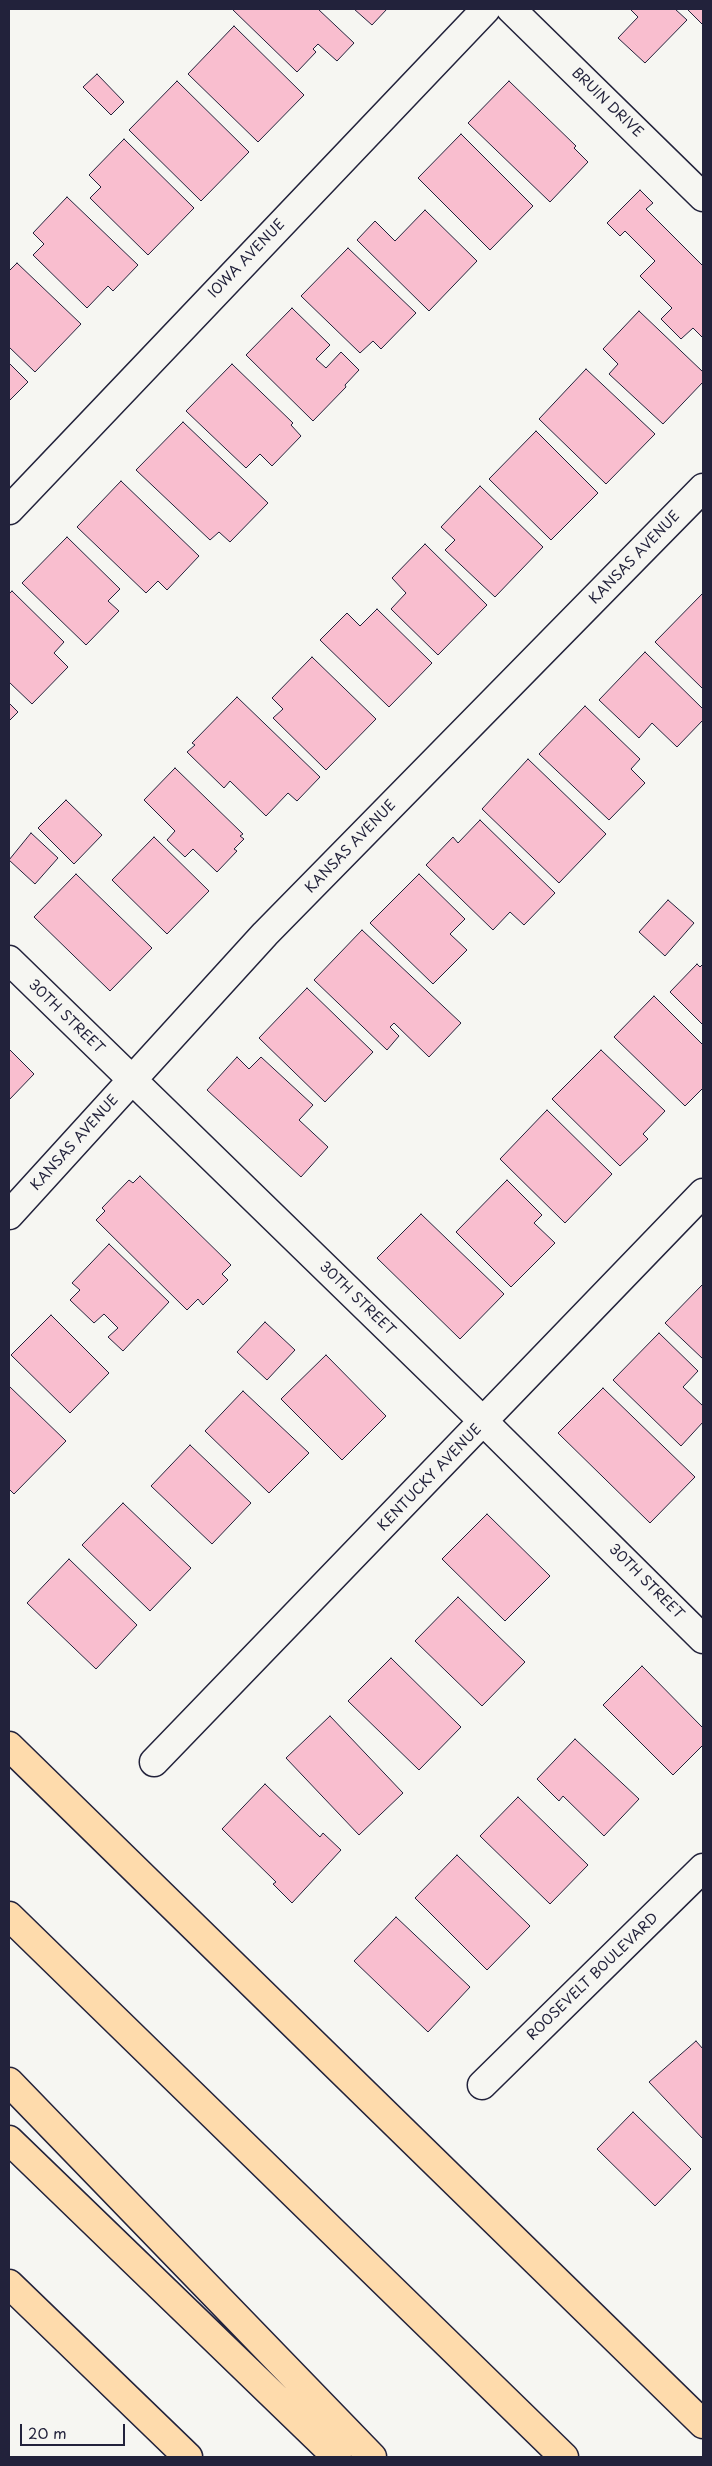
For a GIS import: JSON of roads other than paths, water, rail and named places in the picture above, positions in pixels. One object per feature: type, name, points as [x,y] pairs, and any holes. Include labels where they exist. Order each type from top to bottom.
[{"type":"highway","points":[[9,1746],[703,2424]]},
{"type":"highway","points":[[9,1916],[564,2457]]},
{"type":"highway","points":[[9,2082],[372,2457]]},
{"type":"highway","points":[[9,2140],[337,2457]]},
{"type":"highway","points":[[9,2284],[188,2457]]},
{"type":"street","name":"IOWA AVENUE","points":[[9,510],[486,9]]},
{"type":"street","name":"BRUIN DRIVE","points":[[510,9],[703,197]]},
{"type":"street","name":"KANSAS AVENUE","points":[[9,1215],[265,934],[703,488]]},
{"type":"street","name":"30TH STREET","points":[[9,960],[484,1422],[703,1639]]},
{"type":"street","name":"KENTUCKY AVENUE","points":[[154,1762],[484,1422],[703,1192]]},
{"type":"street","name":"ROOSEVELT BOULEVARD","points":[[482,2085],[703,1868]]}]
